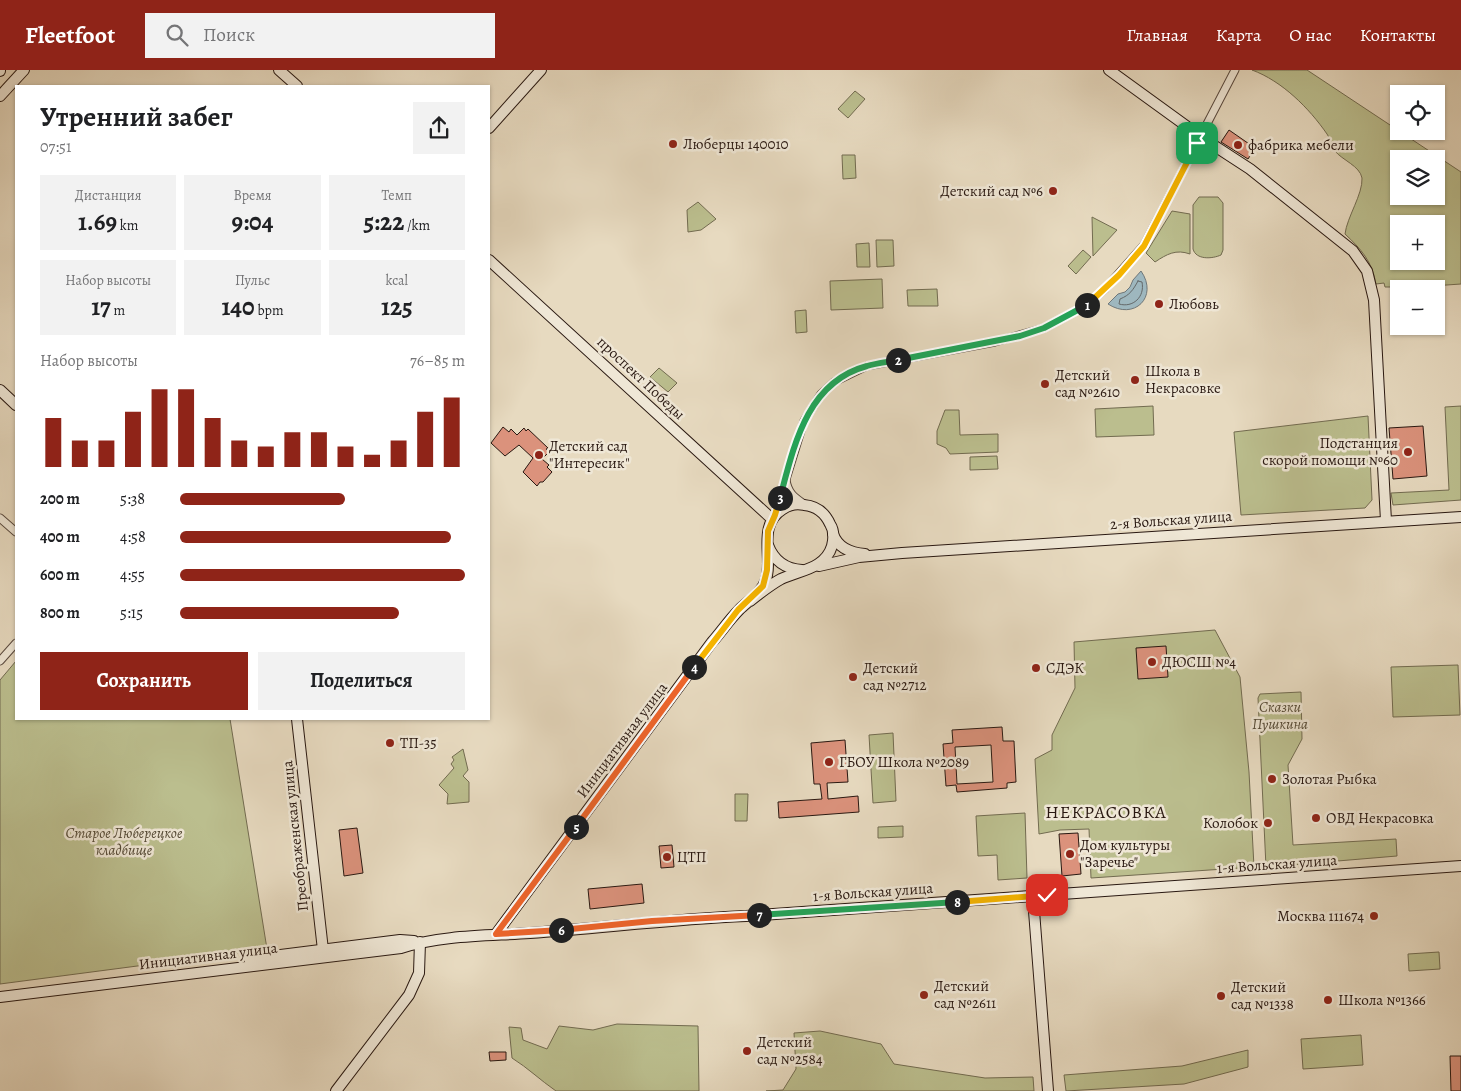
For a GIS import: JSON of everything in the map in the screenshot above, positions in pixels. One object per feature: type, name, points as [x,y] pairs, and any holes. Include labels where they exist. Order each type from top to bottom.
[{"type":"main road","points":[[0,96],[24,70]]},
{"type":"main road","points":[[279,70],[296,85]]},
{"type":"main road","points":[[490,127],[541,70]]},
{"type":"main road","points":[[1109,70],[1200,137],[1250,169],[1360,258],[1367,271],[1374,300],[1386,521]]},
{"type":"main road","name":"проспект Победы","points":[[490,261],[774,517]]},
{"type":"main road","points":[[0,390],[15,404]]},
{"type":"main road","points":[[774,517],[788,506],[804,504],[822,512],[827,517],[834,534]]},
{"type":"main road","name":"Инициативная улица","points":[[750,601],[766,581],[767,538],[774,517]]},
{"type":"main road","name":"2-я Вольская улица","points":[[810,568],[851,558],[884,554],[1461,517]]},
{"type":"main road","name":"2-я Вольская улица","points":[[834,534],[838,543],[847,550],[884,554]]},
{"type":"main road","name":"Инициативная улица","points":[[0,997],[401,948],[420,942],[496,934],[712,642],[738,610],[783,578],[810,568],[828,556],[832,548],[834,534]]},
{"type":"main road","points":[[767,538],[771,553],[777,561],[794,570],[810,568]]},
{"type":"main road","name":"Преображенская улица","points":[[297,720],[323,950]]},
{"type":"main road","name":"1-я Вольская улица","points":[[496,934],[529,933],[652,921],[1461,866]]},
{"type":"main road","points":[[1036,896],[1034,911],[1048,1091]]},
{"type":"main road","name":"Инициативная улица","points":[[0,991],[400,940],[420,942]]},
{"type":"main road","points":[[336,1091],[409,995],[418,974],[420,942]]},
{"type":"street","points":[[774,517],[804,421],[811,407],[834,382],[850,372],[866,366],[1020,336],[1044,328],[1087,305],[1119,275],[1144,246],[1235,70]]},
{"type":"street","points":[[785,477],[792,496],[804,504]]},
{"type":"street","points":[[0,518],[15,531]]},
{"type":"street","points":[[0,661],[15,644]]},
{"type":"green space","points":[[1252,70],[1307,70],[1390,125],[1390,140],[1413,140],[1428,150],[1390,150],[1390,205],[1445,205],[1445,161],[1461,172],[1461,284],[1445,285],[1445,280],[1390,280],[1390,287],[1385,287],[1384,283],[1376,284],[1369,262],[1345,234],[1362,184],[1361,174],[1335,151],[1327,134],[1303,105],[1274,81]]},
{"type":"green space","points":[[855,91],[865,99],[848,118],[838,109]]},
{"type":"green space","points":[[842,155],[855,155],[856,178],[843,179]]},
{"type":"green space","points":[[1199,197],[1218,197],[1223,203],[1223,250],[1221,255],[1209,258],[1201,257],[1193,249],[1193,205]]},
{"type":"green space","points":[[698,202],[716,219],[701,230],[688,232],[687,210]]},
{"type":"green space","points":[[1172,211],[1190,214],[1190,254],[1172,253],[1155,262],[1146,253]]},
{"type":"green space","points":[[1092,217],[1117,230],[1093,256]]},
{"type":"green space","points":[[876,240],[893,240],[894,266],[877,267]]},
{"type":"green space","points":[[869,243],[870,267],[857,267],[856,244]]},
{"type":"green space","points":[[1083,250],[1091,257],[1076,274],[1068,266]]},
{"type":"green space","points":[[882,279],[883,308],[831,310],[830,281]]},
{"type":"green space","points":[[937,289],[938,306],[908,306],[907,290]]},
{"type":"green space","points":[[806,310],[807,332],[796,333],[795,311]]},
{"type":"green space","points":[[659,368],[677,383],[668,392],[650,377]]},
{"type":"green space","points":[[1153,406],[1154,435],[1096,437],[1095,409]]},
{"type":"green space","points":[[1461,406],[1461,500],[1393,505],[1391,493],[1449,490],[1445,407]]},
{"type":"green space","points":[[945,410],[959,410],[960,435],[998,434],[998,452],[950,454],[946,448],[937,444],[937,431]]},
{"type":"green space","points":[[1368,416],[1372,500],[1365,508],[1241,515],[1234,432]]},
{"type":"green space","points":[[997,456],[998,469],[970,470],[970,457]]},
{"type":"green space","points":[[1215,630],[1240,677],[1249,772],[1254,867],[1091,878],[1089,829],[1060,830],[1039,834],[1035,759],[1052,750],[1052,735],[1075,688],[1074,642]]},
{"type":"green space","name":"Старое Люберецкое кладбище","points":[[15,662],[15,720],[230,720],[267,949],[0,984],[0,680]]},
{"type":"green space","points":[[1458,665],[1460,715],[1393,717],[1391,667]]},
{"type":"green space","name":"Сказки Пушкина","points":[[1301,692],[1302,739],[1288,765],[1293,845],[1396,839],[1397,856],[1266,867],[1258,698],[1260,694]]},
{"type":"green space","points":[[893,733],[896,801],[873,803],[869,735]]},
{"type":"green space","points":[[463,749],[468,770],[463,776],[469,782],[469,802],[447,804],[448,794],[439,785],[454,768],[451,764],[454,760],[452,757]]},
{"type":"green space","points":[[735,794],[748,794],[747,821],[735,821]]},
{"type":"green space","points":[[1025,813],[1027,878],[998,880],[997,855],[978,856],[976,816]]},
{"type":"green space","points":[[903,826],[903,837],[878,838],[878,827]]},
{"type":"green space","points":[[1439,952],[1440,969],[1409,971],[1408,954]]},
{"type":"green space","points":[[617,1024],[698,1026],[699,1091],[556,1091],[512,1058],[509,1027],[521,1028],[523,1040],[547,1049],[559,1026],[593,1030]]},
{"type":"green space","points":[[820,1031],[881,1044],[894,1064],[985,1078],[1033,1077],[1034,1091],[766,1091],[783,1090],[796,1069],[794,1033]]},
{"type":"green space","points":[[1361,1035],[1363,1065],[1303,1069],[1301,1039]]},
{"type":"green space","points":[[1248,1050],[1248,1067],[1184,1084],[1066,1091],[1064,1075],[1182,1066]]},
{"type":"water","points":[[1141,271],[1146,281],[1147,290],[1141,304],[1127,310],[1118,309],[1108,304],[1118,294],[1125,292],[1130,287]]},
{"type":"building","name":"фабрика мебели","points":[[1229,130],[1255,148],[1248,159],[1221,142]]},
{"type":"building","name":"Подстанция скорой помощи №60","points":[[1423,426],[1427,476],[1393,479],[1389,428]]},
{"type":"building","name":"Детский сад \"Интересик\"","points":[[503,427],[509,432],[511,429],[517,435],[524,428],[526,431],[528,429],[548,448],[546,449],[549,452],[542,459],[549,465],[547,467],[552,472],[537,486],[523,472],[533,458],[519,445],[505,456],[491,443]]},
{"type":"building","name":"ДЮСШ №4","points":[[1166,646],[1168,677],[1138,679],[1136,648]]},
{"type":"building","name":"ГБОУ Школа №2089","points":[[1002,727],[1003,741],[1014,741],[1016,782],[1007,783],[1007,788],[957,792],[956,785],[946,786],[943,744],[953,743],[952,730]],"holes":[[[991,745],[993,782],[957,784],[955,747]]]},
{"type":"building","name":"ГБОУ Школа №2089","points":[[845,740],[848,782],[827,783],[828,799],[858,796],[859,812],[779,818],[778,802],[822,799],[820,784],[814,784],[811,743]]},
{"type":"building","points":[[357,828],[363,873],[344,876],[339,830]]},
{"type":"building","name":"Дом культуры \"Заречье\"","points":[[1078,833],[1081,874],[1062,876],[1059,834]]},
{"type":"building","name":"ЦТП","points":[[672,845],[674,867],[661,868],[659,846]]},
{"type":"building","points":[[642,884],[644,903],[590,909],[588,889]]},
{"type":"building","points":[[489,1052],[506,1052],[506,1060],[490,1061]]},
{"type":"building","points":[[1450,1056],[1461,1056],[1461,1091],[1451,1091]]},
{"type":"place","name":"Люберцы 140010","points":[[673,144]]},
{"type":"place","name":"фабрика мебели","points":[[1238,145]]},
{"type":"place","name":"Детский сад №6","points":[[1053,191]]},
{"type":"place","name":"Любовь","points":[[1159,304]]},
{"type":"place","name":"Школа в Некрасовке","points":[[1135,380]]},
{"type":"place","name":"Детский сад №2610","points":[[1045,384]]},
{"type":"place","name":"Подстанция скорой помощи №60","points":[[1408,452]]},
{"type":"place","name":"Детский сад \"Интересик\"","points":[[539,455]]},
{"type":"place","name":"ДЮСШ №4","points":[[1152,662]]},
{"type":"place","name":"СДЭК","points":[[1036,668]]},
{"type":"place","name":"Детский сад №2712","points":[[853,677]]},
{"type":"place","name":"ТП-35","points":[[390,743]]},
{"type":"place","name":"ГБОУ Школа №2089","points":[[829,762]]},
{"type":"place","name":"Золотая Рыбка","points":[[1272,779]]},
{"type":"place","name":"ОВД Некрасовка","points":[[1316,818]]},
{"type":"place","name":"Колобок","points":[[1268,823]]},
{"type":"place","name":"Дом культуры \"Заречье\"","points":[[1070,854]]},
{"type":"place","name":"ЦТП","points":[[667,857]]},
{"type":"place","name":"Москва 111674","points":[[1374,916]]},
{"type":"place","name":"Детский сад №2611","points":[[924,995]]},
{"type":"place","name":"Детский сад №1338","points":[[1221,996]]},
{"type":"place","name":"Школа №1366","points":[[1328,1000]]},
{"type":"place","name":"Детский сад №2584","points":[[747,1051]]},
{"type":"district","name":"НЕКРАСОВКА","points":[[1106,812]]},
{"type":"route","points":[[1047,895],[652,921],[529,933],[496,934],[712,642],[738,610],[758,593],[763,586],[766,581],[767,570],[768,531],[775,515],[804,421],[811,407],[821,394],[834,382],[850,372],[866,366],[1020,336],[1064,319],[1087,305],[1119,275],[1144,246],[1197,143]]}]
